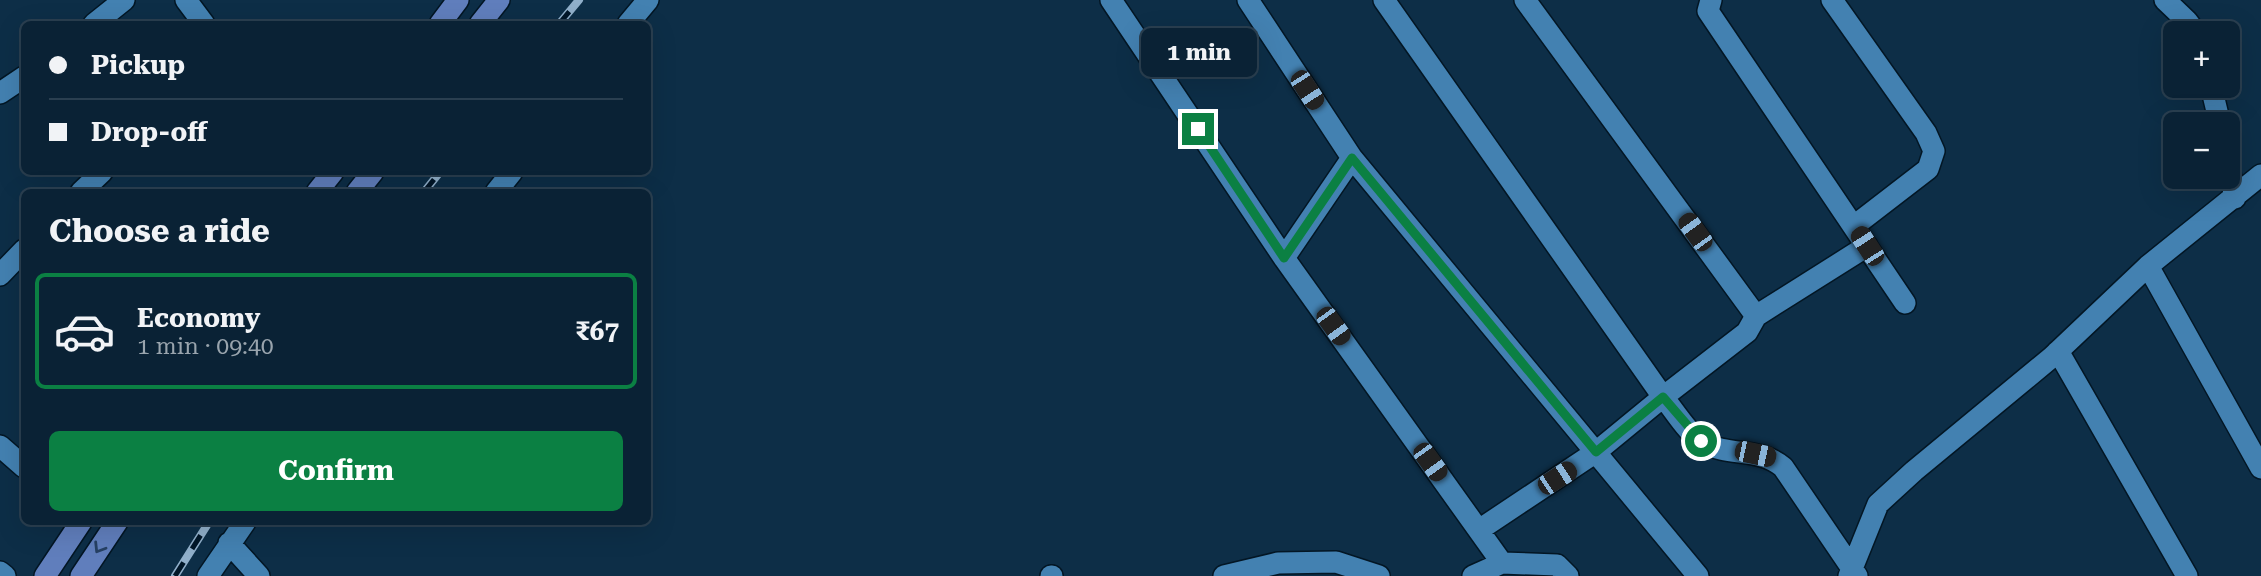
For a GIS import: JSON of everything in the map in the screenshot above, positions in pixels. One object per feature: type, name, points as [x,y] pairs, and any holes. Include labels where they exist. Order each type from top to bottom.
[{"type":"street","points":[[98,21],[124,0]]},
{"type":"street","points":[[186,0],[202,21]]},
{"type":"street","points":[[442,21],[458,0]]},
{"type":"street","points":[[482,21],[499,0]]},
{"type":"street","points":[[630,21],[648,0]]},
{"type":"street","points":[[1111,0],[1284,258],[1502,563]]},
{"type":"street","points":[[1248,0],[1352,158],[1698,576]]},
{"type":"street","points":[[1384,0],[1663,397],[1701,441],[1718,449],[1771,457],[1783,467],[1852,573]]},
{"type":"street","points":[[1525,0],[1756,317]]},
{"type":"street","points":[[1711,0],[1708,11],[1905,303]]},
{"type":"street","points":[[1832,0],[1926,133],[1934,151],[1928,169],[1854,226]]},
{"type":"street","points":[[2165,0],[2187,21]]},
{"type":"street","points":[[0,93],[21,79]]},
{"type":"street","points":[[1284,258],[1352,158]]},
{"type":"street","points":[[84,189],[99,175]]},
{"type":"street","points":[[319,189],[331,175]]},
{"type":"street","points":[[359,189],[371,175]]},
{"type":"street","points":[[498,189],[510,175]]},
{"type":"street","points":[[1852,573],[1878,504],[2057,351],[2148,266],[2235,198],[2258,184]]},
{"type":"street","points":[[2233,189],[2235,198]]},
{"type":"street","points":[[1479,530],[1596,452],[1747,332],[1756,317],[1867,246]]},
{"type":"street","points":[[0,275],[21,253]]},
{"type":"street","points":[[2148,266],[2261,468]]},
{"type":"street","points":[[2057,351],[2187,576]]},
{"type":"street","points":[[0,446],[21,464]]},
{"type":"street","points":[[45,576],[79,525]]},
{"type":"street","points":[[81,576],[115,525]]},
{"type":"street","points":[[208,576],[243,525]]},
{"type":"street","points":[[229,543],[259,576]]},
{"type":"street","points":[[1224,576],[1278,563],[1336,562],[1379,576]]},
{"type":"street","points":[[1474,576],[1502,563],[1557,565],[1568,576]]},
{"type":"street","points":[[0,572],[5,576]]},
{"type":"railway","points":[[562,21],[579,0]]},
{"type":"railway","points":[[426,189],[438,175]]},
{"type":"railway","points":[[175,576],[207,525]]},
{"type":"route","points":[[1198,129],[1284,258],[1352,158],[1596,452],[1663,397],[1701,441]]}]
